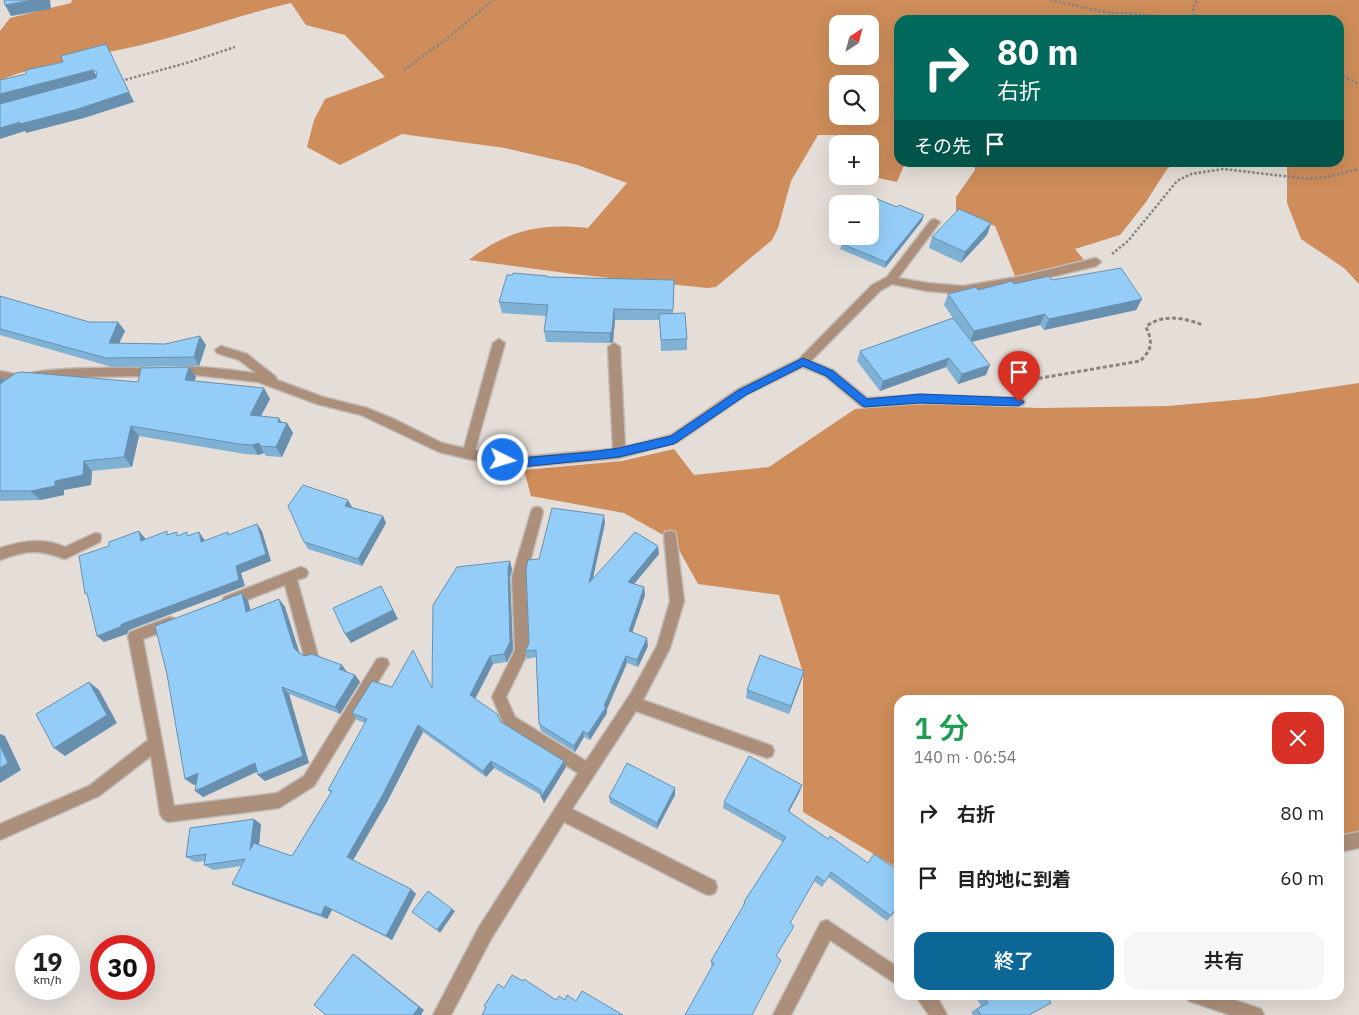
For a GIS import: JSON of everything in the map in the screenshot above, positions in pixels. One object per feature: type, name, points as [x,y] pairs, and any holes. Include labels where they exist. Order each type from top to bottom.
[{"type":"street","points":[[0,375],[21,378],[72,373],[195,371],[259,378],[321,401],[363,411],[392,423],[439,447],[468,454],[521,462],[619,453],[674,439],[742,392],[803,362],[876,288],[891,280],[935,222]]},
{"type":"street","points":[[891,280],[927,288],[963,290],[1022,280],[1096,262]]},
{"type":"street","points":[[468,454],[499,343]]},
{"type":"street","points":[[614,347],[619,453]]},
{"type":"street","points":[[221,350],[243,357],[264,372],[276,384]]},
{"type":"street","points":[[803,362],[829,373],[864,403],[920,398],[1019,402]]},
{"type":"street","points":[[7,389],[21,378]]},
{"type":"street","points":[[537,512],[518,577],[522,650],[499,697],[510,722],[588,771]]},
{"type":"street","points":[[442,1015],[485,933],[632,703],[664,648],[677,601],[670,536]]},
{"type":"street","points":[[0,554],[17,548],[42,546],[59,549],[65,553],[94,538]]},
{"type":"street","points":[[217,605],[296,576],[311,656]]},
{"type":"street","points":[[181,619],[135,636],[168,814],[278,800],[309,781],[382,664]]},
{"type":"street","points":[[632,703],[768,751]]},
{"type":"street","points":[[0,832],[94,791],[156,743]]},
{"type":"street","points":[[561,812],[708,887]]},
{"type":"street","points":[[1344,843],[1359,840]]},
{"type":"street","points":[[782,1015],[828,928],[894,974]]},
{"type":"street","points":[[930,1000],[938,1015]]},
{"type":"street","points":[[1210,1000],[1255,1015]]},
{"type":"path","points":[[404,70],[453,34],[493,0]]},
{"type":"path","points":[[1050,0],[1110,13],[1145,15]]},
{"type":"path","points":[[1194,15],[1193,7],[1197,0]]},
{"type":"path","points":[[118,82],[235,47]]},
{"type":"path","points":[[1344,76],[1359,84]]},
{"type":"path","points":[[1096,262],[1114,254],[1128,241],[1177,181],[1186,175],[1200,170],[1220,170],[1312,179],[1359,169]]},
{"type":"path","points":[[1019,402],[1035,379],[1140,362],[1152,347],[1152,339],[1146,327],[1148,324],[1183,317],[1203,325]]},
{"type":"shaded area","points":[[72,0],[1359,0],[1359,284],[1344,268],[1301,239],[1287,203],[1287,167],[1344,167],[1344,15],[894,15],[894,167],[903,167],[897,182],[879,178],[879,135],[818,135],[791,181],[778,228],[772,240],[716,287],[707,288],[573,274],[469,260],[497,242],[525,231],[554,227],[588,228],[627,183],[578,165],[505,148],[402,134],[340,165],[307,147],[314,120],[325,99],[385,77],[345,35],[306,25],[291,3],[137,46],[51,64],[0,80],[0,31],[10,18],[71,3]]},
{"type":"shaded area","points":[[975,167],[1169,167],[1146,202],[1120,235],[1075,249],[1085,261],[1015,276],[995,226],[956,212],[956,197],[975,170]]},
{"type":"shaded area","points":[[1359,383],[1359,832],[1344,834],[1344,695],[894,695],[894,866],[803,812],[803,673],[779,595],[698,584],[674,541],[624,513],[531,496],[524,470],[622,461],[674,449],[694,475],[769,467],[855,409],[923,404],[1039,408],[1168,406],[1258,398]]},
{"type":"building","points":[[4,0],[33,0],[5,5]]},
{"type":"building","points":[[106,44],[129,92],[78,109],[0,128],[0,104],[96,78],[97,72],[93,70],[0,94],[0,80],[26,74],[26,70],[63,62],[61,56]]},
{"type":"building","points":[[879,200],[924,215],[886,262],[844,245],[879,245]]},
{"type":"building","points":[[959,209],[991,223],[965,252],[932,237]]},
{"type":"building","points":[[1121,268],[1142,299],[1049,319],[1045,314],[974,331],[948,294],[976,287],[978,290],[1012,281],[1014,284],[1049,276],[1052,280]]},
{"type":"building","points":[[513,273],[547,277],[674,280],[673,310],[614,309],[612,331],[610,333],[544,331],[548,305],[499,302],[507,275],[513,275]]},
{"type":"building","points":[[0,296],[89,322],[118,322],[109,343],[165,344],[200,336],[194,357],[106,358],[0,329]]},
{"type":"building","points":[[685,313],[687,339],[661,340],[659,314]]},
{"type":"building","points":[[953,318],[990,365],[962,374],[949,358],[883,381],[860,351]]},
{"type":"building","points":[[189,367],[185,380],[264,388],[250,415],[279,418],[278,422],[287,423],[276,447],[260,446],[259,443],[252,445],[239,444],[131,426],[124,457],[84,461],[83,475],[55,481],[55,486],[31,491],[0,491],[0,384],[16,373],[138,382],[141,368]]},
{"type":"building","points":[[303,485],[348,500],[345,506],[383,516],[358,559],[304,542],[288,506]]},
{"type":"building","points":[[552,508],[604,515],[589,583],[635,532],[658,546],[628,582],[644,587],[629,631],[647,638],[637,660],[626,656],[604,706],[606,707],[588,734],[583,731],[574,746],[539,724],[536,650],[525,651],[529,643],[526,569],[528,560],[539,559]]},
{"type":"building","points":[[257,524],[266,554],[236,566],[239,580],[122,624],[120,627],[97,636],[87,593],[85,594],[79,556],[109,546],[109,542],[139,531],[141,541],[167,531],[167,535],[177,532],[177,536],[187,532],[187,536],[199,532],[201,542],[228,532],[228,535]]},
{"type":"building","points":[[510,561],[508,568],[510,642],[504,654],[490,656],[470,695],[497,714],[501,722],[564,761],[541,797],[541,790],[491,761],[483,771],[418,725],[382,796],[347,857],[411,889],[386,936],[325,906],[321,915],[232,884],[245,859],[204,865],[206,854],[186,857],[190,828],[254,819],[250,850],[254,843],[292,856],[332,791],[328,790],[367,719],[352,713],[372,681],[392,687],[413,650],[432,688],[433,605],[457,567]]},
{"type":"building","points":[[381,586],[393,610],[345,634],[333,608]]},
{"type":"building","points":[[242,593],[246,612],[279,599],[294,648],[299,653],[305,656],[312,654],[342,665],[339,669],[355,675],[335,707],[282,687],[303,756],[258,775],[255,763],[195,791],[198,773],[185,779],[167,674],[155,626]]},
{"type":"building","points":[[760,655],[804,671],[791,706],[747,690]]},
{"type":"building","points":[[89,682],[107,715],[54,748],[36,714]]},
{"type":"building","points":[[0,745],[8,763],[0,768]]},
{"type":"building","points":[[749,756],[802,785],[788,811],[828,839],[830,836],[868,863],[874,854],[894,868],[894,911],[891,916],[831,872],[825,882],[817,876],[790,923],[794,926],[776,956],[781,960],[752,1015],[685,1015],[714,963],[711,961],[744,902],[786,837],[724,802]]},
{"type":"building","points":[[627,763],[675,788],[657,823],[609,797]]},
{"type":"building","points":[[428,891],[452,909],[437,930],[412,912]]},
{"type":"building","points":[[353,954],[419,1007],[413,1015],[326,1015],[314,1005]]},
{"type":"building","points":[[512,975],[523,981],[524,979],[556,1000],[559,996],[565,1000],[567,995],[576,1001],[582,991],[623,1015],[482,1015],[486,1007],[484,1006],[498,984],[504,988]]},
{"type":"building","points":[[986,1000],[1049,1000],[1051,1003],[1029,1015],[981,1015],[977,1009],[988,1003]]},
{"type":"route","points":[[503,460],[521,462],[619,453],[674,439],[742,392],[803,362],[829,373],[864,403],[920,398],[1019,402]]}]
